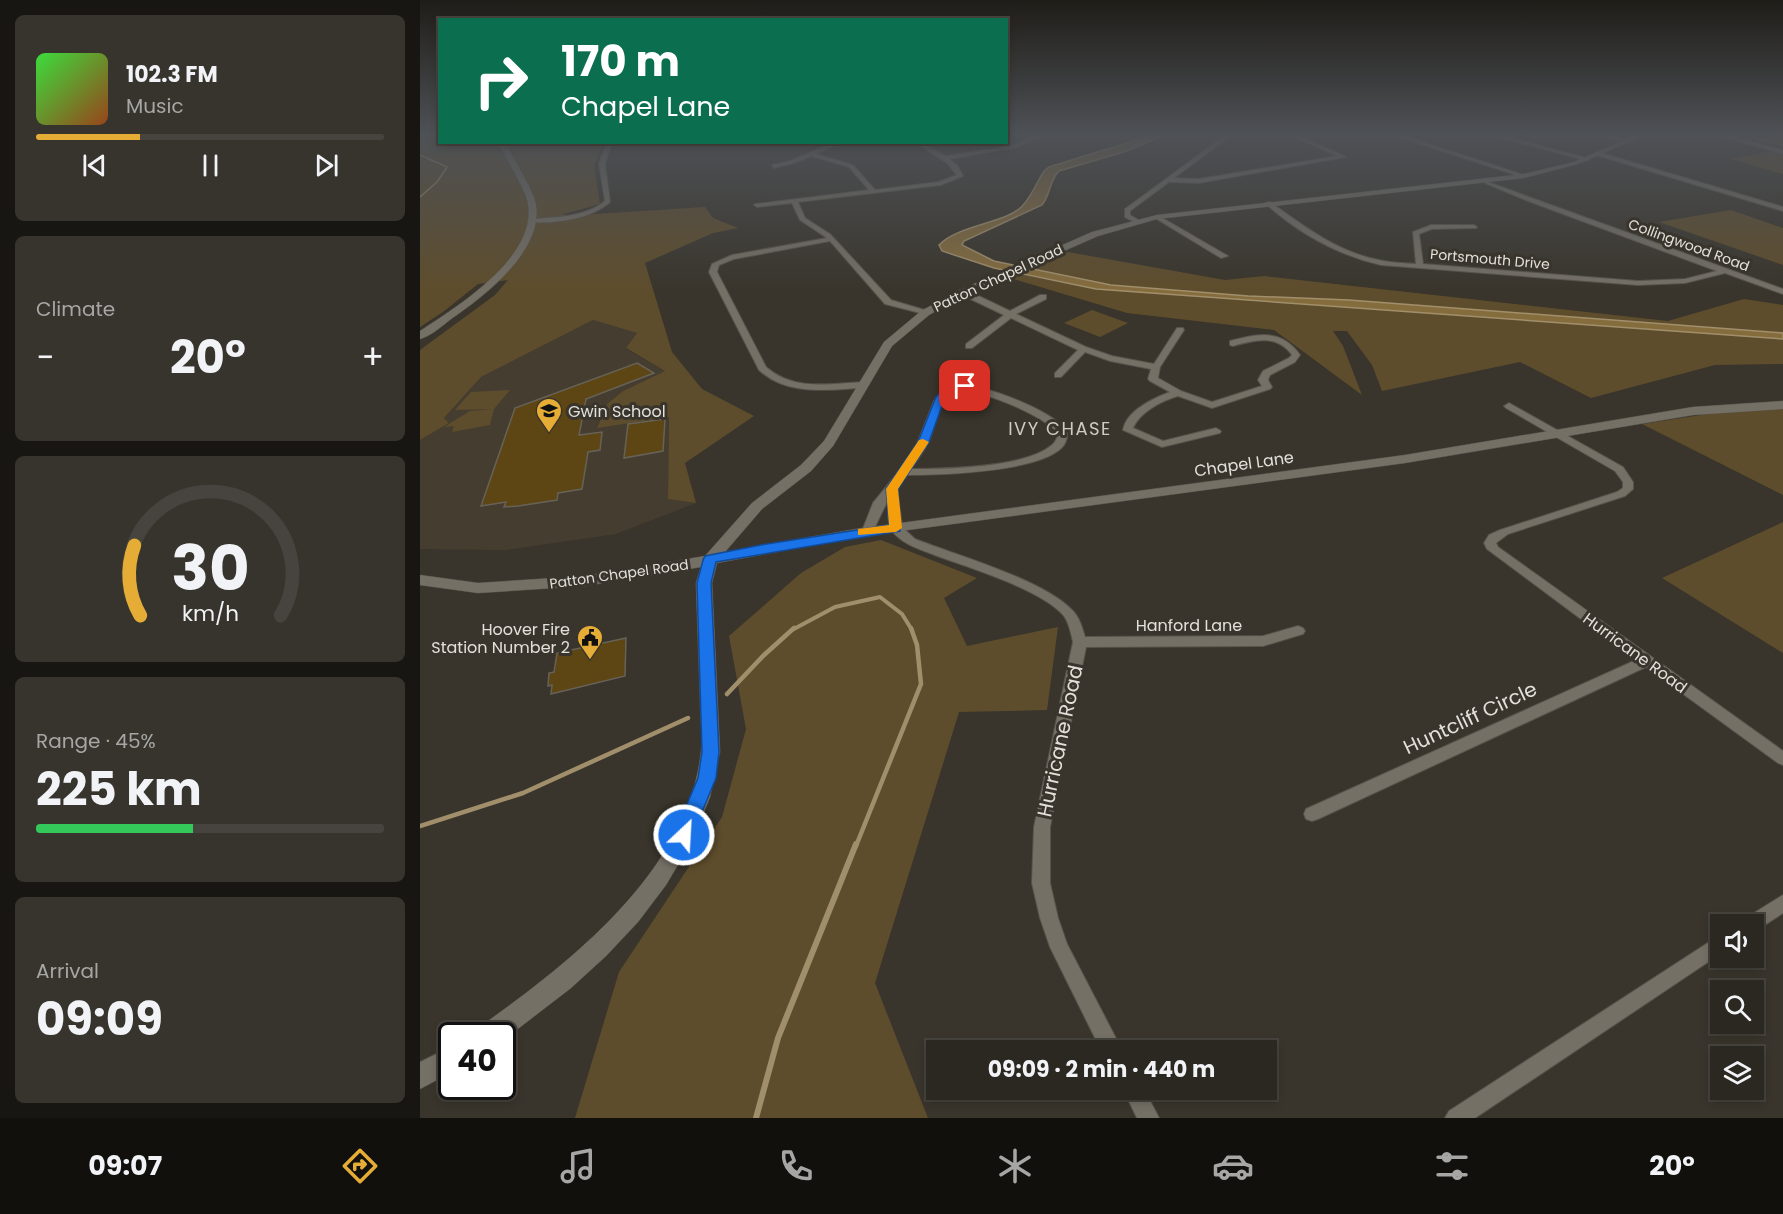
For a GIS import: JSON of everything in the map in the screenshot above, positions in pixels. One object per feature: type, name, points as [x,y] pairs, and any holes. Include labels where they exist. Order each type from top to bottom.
[{"type":"street","points":[[420,336],[465,305],[499,275],[524,243],[534,211],[525,186]]},
{"type":"street","points":[[532,221],[592,211],[605,205],[608,201],[606,186]]},
{"type":"street","points":[[869,186],[874,192]]},
{"type":"street","points":[[757,205],[913,186]]},
{"type":"street","points":[[1138,222],[1127,216],[1127,210],[1160,186]]},
{"type":"street","name":"Patton Chapel Road","points":[[420,580],[478,588],[536,585],[585,581],[710,560],[757,506],[819,456],[849,413],[888,344],[925,313],[963,292],[1095,234],[1138,222],[1268,203],[1443,186]]},
{"type":"street","name":"Collingwood Road","points":[[1497,186],[1783,292]]},
{"type":"street","points":[[1706,186],[1783,209]]},
{"type":"street","points":[[794,201],[802,219],[824,231],[888,302],[925,313]]},
{"type":"street","name":"Portsmouth Drive","points":[[1268,203],[1341,253],[1381,263],[1638,283],[1685,281],[1725,271]]},
{"type":"street","points":[[1157,218],[1224,256]]},
{"type":"street","points":[[1420,265],[1415,233],[1431,226],[1474,228]]},
{"type":"street","points":[[832,239],[732,257],[716,264],[713,272],[762,368],[769,376],[798,385],[863,386]]},
{"type":"street","points":[[963,292],[1083,349],[1110,358],[1156,367]]},
{"type":"street","points":[[969,346],[1009,315],[1043,297]]},
{"type":"street","points":[[1180,330],[1156,367],[1154,379],[1178,393],[1212,405],[1267,387],[1263,380],[1266,373],[1292,360],[1296,355],[1292,348],[1265,335],[1233,343]]},
{"type":"street","points":[[1059,375],[1083,349]]},
{"type":"street","points":[[956,368],[957,386]]},
{"type":"street","points":[[868,531],[879,502],[892,489],[923,442],[939,399],[944,393],[957,386],[974,388],[1050,421],[1064,432],[1059,447],[1043,454],[972,472],[904,472]]},
{"type":"street","points":[[1178,393],[1163,397],[1140,412],[1128,426],[1128,430],[1161,444],[1216,431]]},
{"type":"street","name":"Chapel Lane","points":[[710,560],[868,531],[1404,459],[1702,409],[1783,405]]},
{"type":"street","points":[[1509,406],[1557,434]]},
{"type":"street","name":"Hurricane Road","points":[[1557,434],[1619,469],[1628,482],[1628,489],[1614,497],[1504,532],[1490,543],[1503,558],[1783,759]]},
{"type":"street","points":[[892,489],[896,528]]},
{"type":"street","name":"Hurricane Road","points":[[896,528],[911,542],[1043,595],[1058,604],[1072,619],[1080,642],[1042,827],[1041,883],[1059,947],[1108,1040]]},
{"type":"street","points":[[509,1022],[537,1002],[620,926],[668,864],[692,821],[707,778],[711,752],[704,583],[710,560]]},
{"type":"street","name":"Hanford Lane","points":[[1080,642],[1263,640],[1298,631]]},
{"type":"street","name":"Huntcliff Circle","points":[[1312,814],[1646,661]]},
{"type":"street","points":[[1764,916],[1783,903]]},
{"type":"street","points":[[1456,1118],[1710,951]]},
{"type":"street","points":[[420,1077],[438,1066]]},
{"type":"street","points":[[1139,1100],[1148,1118]]},
{"type":"shaded area","points":[[420,186],[597,186],[600,204],[564,214],[566,219],[594,214],[705,207],[713,218],[738,228],[713,233],[645,263],[672,352],[702,389],[754,416],[685,463],[696,503],[668,499],[669,417],[597,428],[607,404],[623,391],[665,371],[626,348],[637,333],[593,320],[481,377],[444,418],[449,423],[420,440],[420,350],[495,295],[508,280],[478,284],[420,327]]},
{"type":"shaded area","points":[[1035,186],[1050,186],[1042,205],[964,241],[962,245],[994,261],[1111,285],[1248,296],[1349,300],[1783,333],[1783,339],[1096,289],[994,268],[942,251],[939,245],[948,238],[1008,215],[1027,200]]},
{"type":"shaded area","points":[[1731,210],[1783,228],[1783,265],[1659,222]]},
{"type":"shaded area","points":[[1068,252],[1225,280],[1264,276],[1668,321],[1744,299],[1783,305],[1783,333],[1349,300],[1248,296],[1111,285],[1028,269]]},
{"type":"shaded area","points":[[1015,273],[1096,289],[1783,339],[1783,364],[1715,365],[1591,398],[1520,362],[1382,391],[1372,365],[1347,331],[1333,331],[1343,346],[1362,395],[1274,330],[1127,313],[1007,277]]},
{"type":"shaded area","points":[[1092,310],[1128,323],[1100,337],[1064,323]]},
{"type":"shaded area","name":"Gwin School","points":[[593,320],[637,333],[626,349],[665,371],[623,391],[607,404],[597,427],[669,416],[668,498],[696,503],[616,534],[506,550],[420,549],[420,440],[449,423],[444,418],[481,377]]},
{"type":"shaded area","points":[[510,390],[494,409],[455,410],[471,392]]},
{"type":"shaded area","points":[[1754,407],[1783,409],[1783,495],[1642,424]]},
{"type":"shaded area","points":[[494,409],[490,425],[452,432],[454,426],[444,427],[470,411]]},
{"type":"shaded area","points":[[1783,522],[1783,653],[1662,578]]},
{"type":"shaded area","points":[[881,540],[977,578],[944,598],[967,646],[1058,627],[1047,710],[959,712],[875,983],[928,1118],[575,1118],[619,972],[722,817],[746,729],[729,636],[801,573],[845,547]]},
{"type":"building","points":[[637,363],[654,373],[586,399],[579,435],[602,432],[600,450],[588,452],[582,489],[558,493],[557,500],[518,506],[504,507],[506,502],[481,506],[515,408]]},
{"type":"building","points":[[665,419],[663,451],[624,458],[628,424]]},
{"type":"building","name":"Hoover Fire Station Number 2","points":[[626,638],[625,676],[551,694],[552,685],[548,686],[549,673],[554,672],[557,653]]},
{"type":"waterway","points":[[420,197],[432,186]]},
{"type":"waterway","points":[[792,630],[835,607],[880,597],[902,614],[911,629]]},
{"type":"waterway","points":[[727,694],[763,656],[794,628]]},
{"type":"waterway","points":[[856,846],[921,684],[917,645],[911,629]]},
{"type":"waterway","points":[[420,826],[523,793],[688,718]]},
{"type":"waterway","points":[[756,1118],[778,1038],[856,844]]},
{"type":"slow traffic","points":[[863,532],[896,528],[892,489],[923,442]]},
{"type":"place","name":"Gwin School","points":[[549,434]]},
{"type":"place","name":"Hoover Fire Station Number 2","points":[[590,661]]},
{"type":"district","name":"IVY CHASE","points":[[1060,428]]},
{"type":"route","points":[[684,835],[692,821],[707,778],[711,752],[704,583],[710,560],[761,549],[896,528],[892,489],[923,442],[939,399],[950,389],[965,386]]}]
